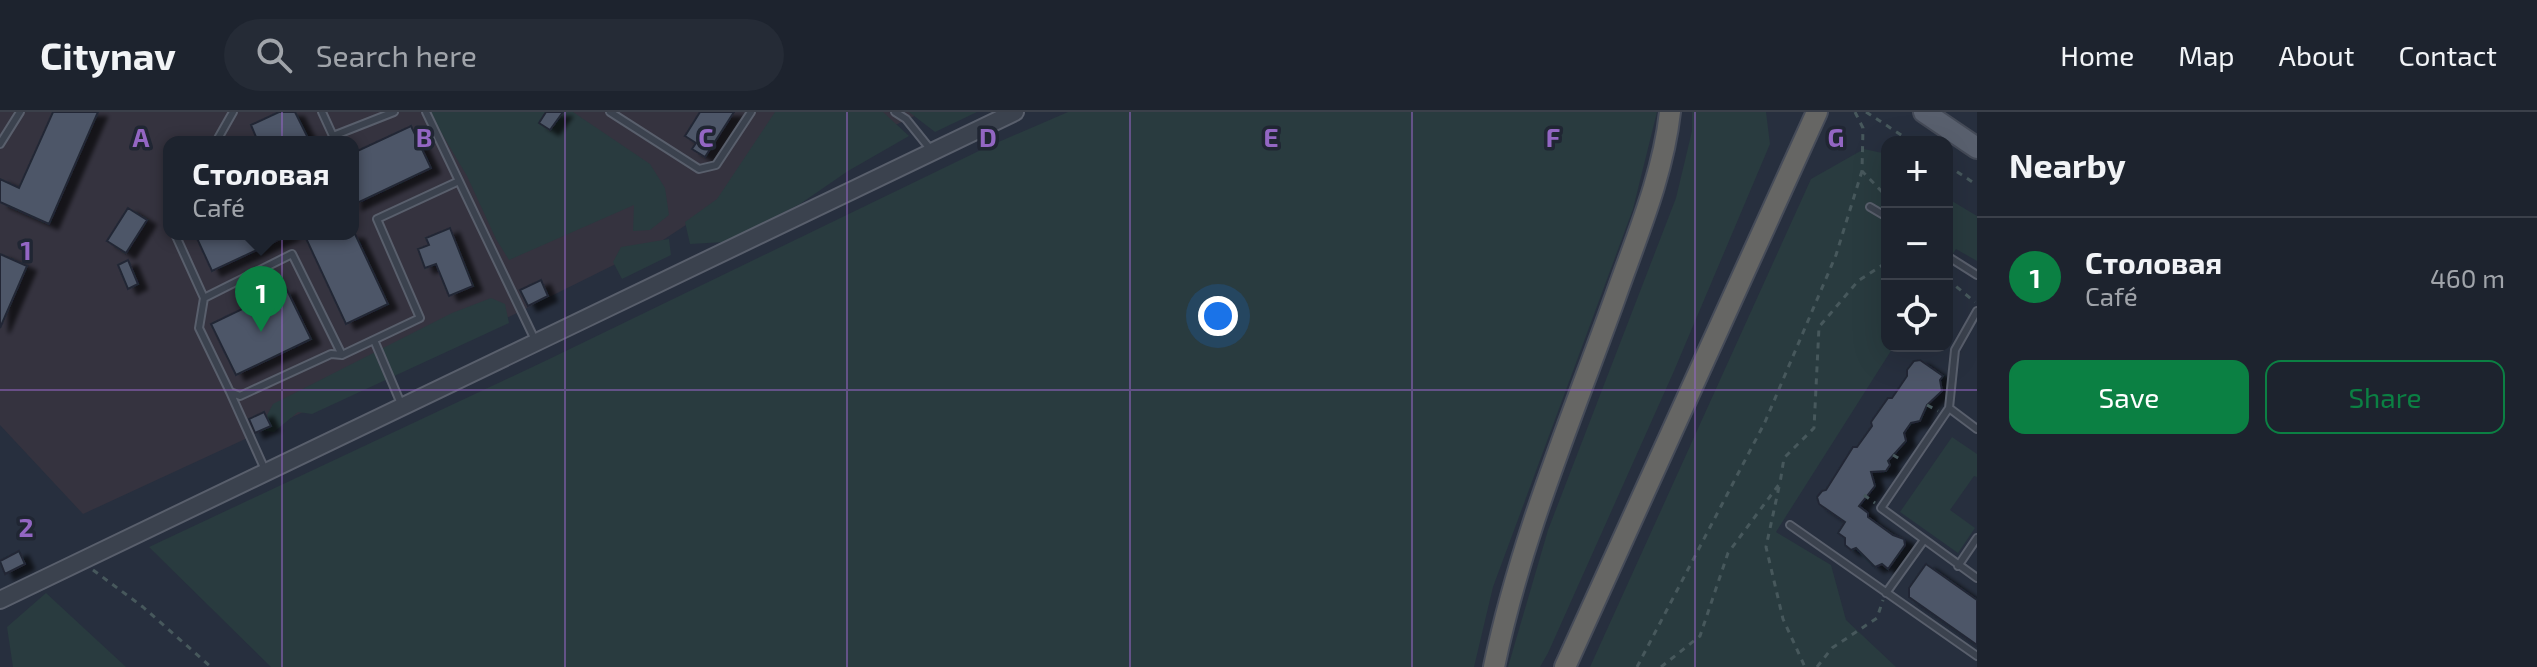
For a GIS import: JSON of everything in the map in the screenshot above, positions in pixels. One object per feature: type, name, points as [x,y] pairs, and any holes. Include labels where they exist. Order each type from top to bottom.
[{"type":"highway","points":[[1494,667],[1507,603],[1655,180],[1670,112]]},
{"type":"highway","points":[[1565,667],[1817,112]]},
{"type":"main road","points":[[1924,112],[1977,148]]},
{"type":"street","points":[[0,600],[1015,112]]},
{"type":"lane","points":[[0,144],[20,112]]},
{"type":"lane","points":[[219,136],[233,112]]},
{"type":"lane","points":[[322,112],[333,136],[394,112]]},
{"type":"lane","points":[[426,112],[536,342]]},
{"type":"lane","points":[[610,112],[699,169],[716,165],[751,112]]},
{"type":"lane","points":[[895,112],[906,119],[933,151]]},
{"type":"lane","points":[[230,392],[240,396],[331,354],[342,355],[420,318],[377,219],[459,181]]},
{"type":"lane","points":[[1870,207],[1881,213]]},
{"type":"lane","points":[[178,240],[204,298],[199,328],[266,472]]},
{"type":"lane","points":[[204,298],[292,254],[342,355]]},
{"type":"lane","points":[[1953,260],[1977,275]]},
{"type":"lane","points":[[1977,311],[1955,350],[1949,408],[1881,508],[1977,578]]},
{"type":"lane","points":[[374,340],[402,406]]},
{"type":"lane","points":[[1949,408],[1977,429]]},
{"type":"lane","points":[[1790,525],[1977,656]]},
{"type":"lane","points":[[1958,566],[1977,538]]},
{"type":"lane","points":[[1886,593],[1924,540]]},
{"type":"path","points":[[1637,667],[1765,422],[1836,255],[1862,171],[1863,128],[1855,112]]},
{"type":"path","points":[[1866,112],[1903,136]]},
{"type":"path","points":[[1953,169],[1977,185]]},
{"type":"path","points":[[1862,171],[1881,191]]},
{"type":"path","points":[[1805,667],[1783,619],[1766,547],[1784,458],[1814,428],[1819,327],[1858,281],[1881,266]]},
{"type":"path","points":[[1948,280],[1977,303]]},
{"type":"path","points":[[1661,667],[1700,636],[1728,553],[1780,483]]},
{"type":"path","points":[[81,561],[143,607],[211,667]]},
{"type":"path","points":[[1817,667],[1832,648],[1877,618],[1886,593]]},
{"type":"shaded area","points":[[0,112],[923,112],[695,219],[660,242],[515,314],[83,514],[0,425]]},
{"type":"shaded area","points":[[429,112],[573,112],[650,164],[665,188],[669,215],[650,230],[633,231],[634,205],[509,260],[467,176]]},
{"type":"shaded area","points":[[775,112],[883,112],[909,136],[848,171],[800,204],[725,242],[690,244],[685,222],[717,199]]},
{"type":"shaded area","points":[[909,112],[977,112],[935,132]]},
{"type":"shaded area","points":[[1068,112],[1657,112],[1633,209],[1493,587],[1474,667],[271,667],[149,547],[543,362],[987,147]]},
{"type":"shaded area","points":[[1692,112],[1766,112],[1770,144],[1674,371],[1548,653],[1540,667],[1508,667],[1548,530],[1676,198],[1692,131]]},
{"type":"shaded area","points":[[1864,149],[1881,153],[1881,352],[1890,352],[1776,532],[1831,565],[1846,620],[1896,667],[1590,667],[1811,179]]},
{"type":"shaded area","points":[[1953,202],[1977,216],[1977,261],[1956,249],[1953,254]]},
{"type":"shaded area","points":[[669,239],[671,255],[622,279],[613,262],[621,247]]},
{"type":"shaded area","points":[[491,298],[505,304],[509,323],[312,414],[298,412],[274,432],[259,430],[273,404],[452,313]]},
{"type":"shaded area","points":[[1952,437],[1977,454],[1977,477],[1974,476],[1950,510],[1975,528],[1958,553],[1900,512]]},
{"type":"shaded area","points":[[46,593],[126,667],[13,667],[7,627]]},
{"type":"building","points":[[53,112],[98,112],[49,224],[0,202],[0,179],[19,188]]},
{"type":"building","points":[[279,112],[295,112],[307,136],[256,136],[251,125]]},
{"type":"building","points":[[546,112],[563,112],[550,130],[539,123]]},
{"type":"building","points":[[700,112],[734,112],[705,157],[692,149],[696,143],[685,136]]},
{"type":"building","points":[[411,126],[431,168],[359,202],[359,150]]},
{"type":"building","points":[[128,208],[147,220],[126,253],[107,241]]},
{"type":"building","points":[[450,228],[473,286],[449,296],[436,264],[425,268],[418,249],[429,245],[426,238]]},
{"type":"building","points":[[198,240],[278,240],[212,271]]},
{"type":"building","points":[[307,240],[358,240],[388,304],[346,324]]},
{"type":"building","points":[[0,254],[27,266],[0,328]]},
{"type":"building","points":[[128,260],[138,284],[128,289],[118,265]]},
{"type":"building","points":[[541,280],[548,296],[528,306],[520,290]]},
{"type":"building","points":[[286,288],[311,339],[236,375],[211,324]]},
{"type":"building","points":[[1920,360],[1943,376],[1940,380],[1942,391],[1927,405],[1920,421],[1911,423],[1904,433],[1906,441],[1888,461],[1890,465],[1886,471],[1871,472],[1875,486],[1859,506],[1868,513],[1868,517],[1904,539],[1905,545],[1888,569],[1882,564],[1875,567],[1856,548],[1851,550],[1845,545],[1845,538],[1838,533],[1845,522],[1819,504],[1817,497],[1826,490],[1853,447],[1857,447],[1888,398],[1892,398],[1907,376],[1907,370],[1914,361]]},
{"type":"building","points":[[264,412],[271,426],[255,433],[249,419]]},
{"type":"building","points":[[19,551],[25,564],[5,574],[0,561]]},
{"type":"building","points":[[1926,564],[1977,600],[1977,645],[1909,597],[1909,588]]},
{"type":"place","name":"Столовая","points":[[261,332]]}]
